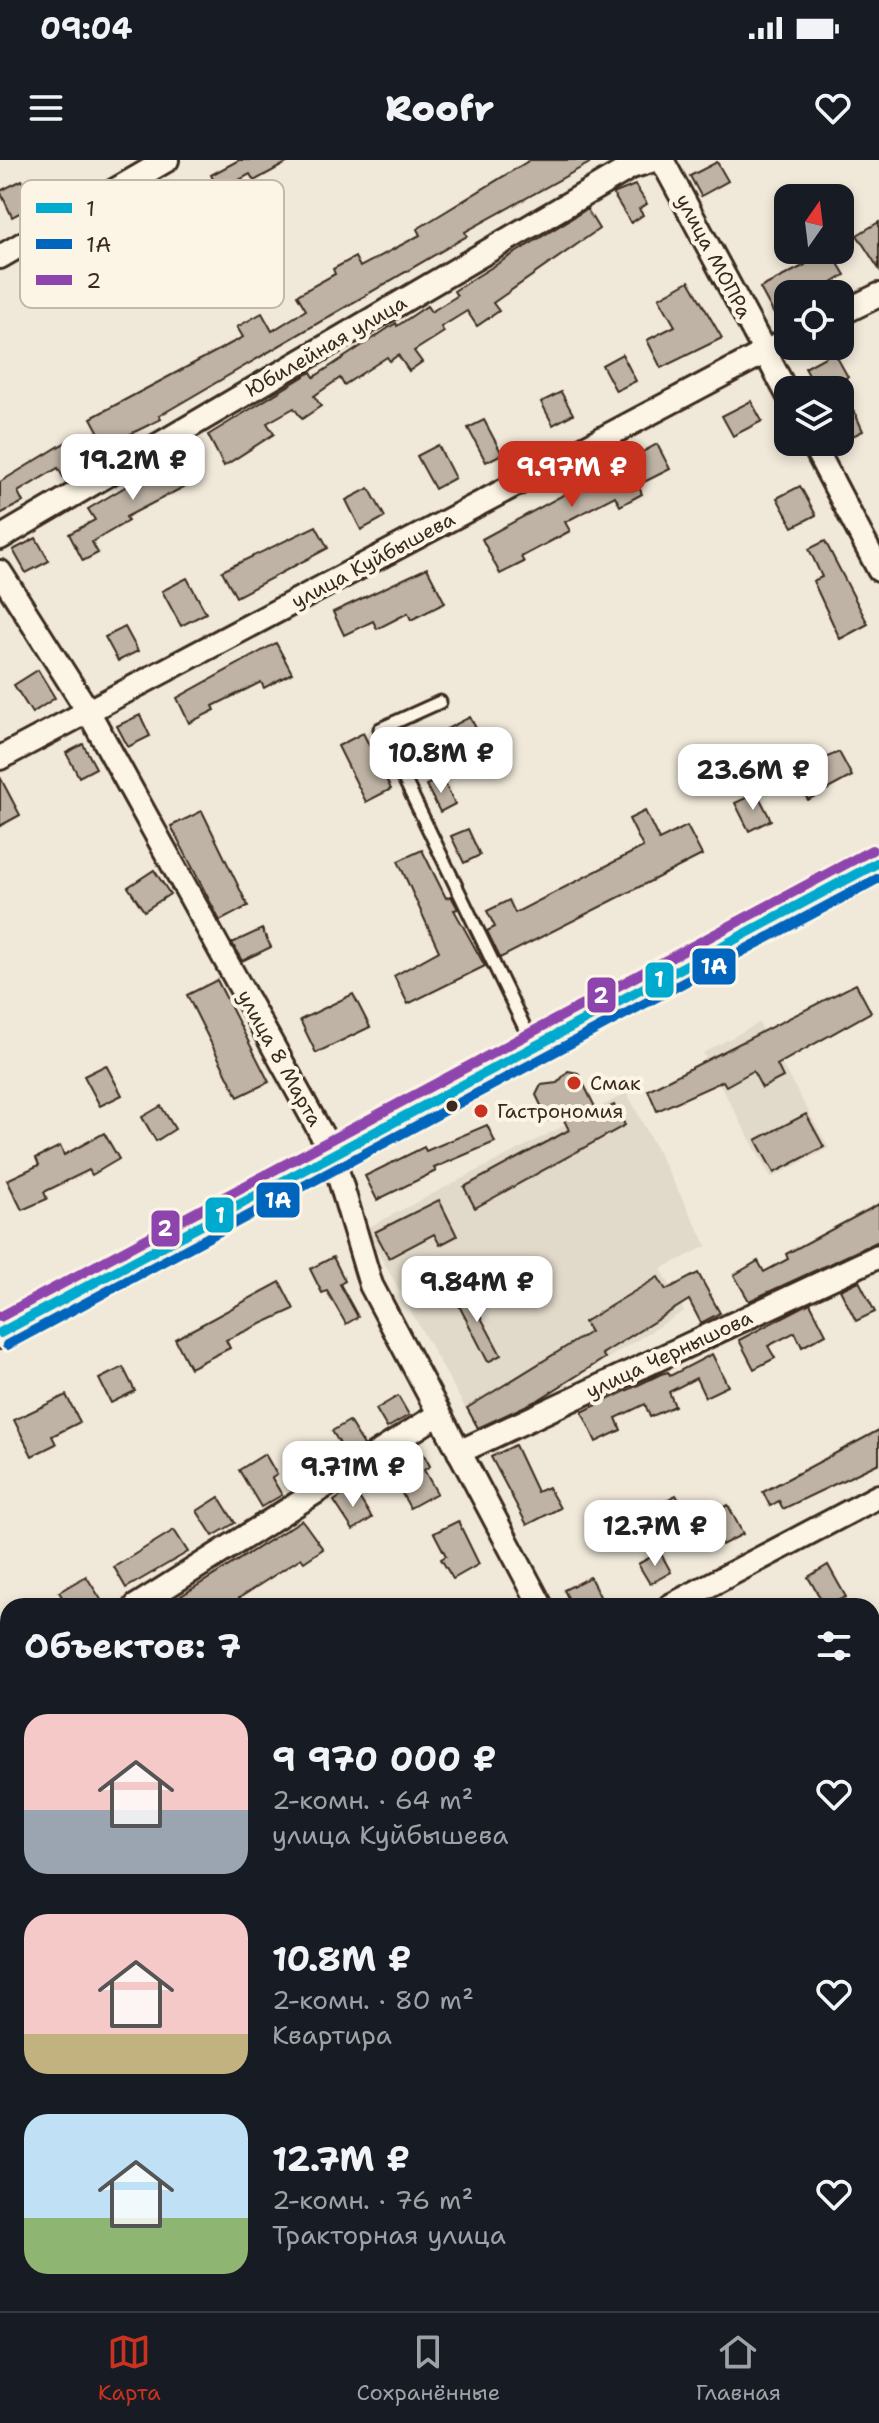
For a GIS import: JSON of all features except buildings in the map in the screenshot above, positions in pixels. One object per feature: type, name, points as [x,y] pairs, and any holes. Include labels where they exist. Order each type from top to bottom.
[{"type":"main road","points":[[0,1333],[879,862]]},
{"type":"street","points":[[133,180],[167,160]]},
{"type":"street","name":"Юбилейная улица","points":[[0,538],[631,167],[654,160]]},
{"type":"street","name":"улица МОПРа","points":[[662,160],[778,376]]},
{"type":"street","points":[[0,257],[20,245]]},
{"type":"street","points":[[854,307],[879,295]]},
{"type":"street","name":"улица Куйбышева","points":[[0,758],[774,347]]},
{"type":"street","points":[[819,456],[879,570]]},
{"type":"street","name":"улица 8 Марта","points":[[0,572],[88,711],[332,1153],[371,1285],[537,1598]]},
{"type":"street","name":"улица Чернышова","points":[[459,1452],[879,1256]]},
{"type":"street","points":[[149,1598],[439,1414]]},
{"type":"street","points":[[685,1598],[879,1496]]},
{"type":"lane","points":[[440,702],[380,729],[534,1047]]},
{"type":"shaded area","points":[[759,1023],[829,1148],[771,1178],[703,1053]]},
{"type":"shaded area","points":[[627,1093],[707,1246],[661,1269],[684,1311],[481,1436],[365,1229]]},
{"type":"transit line","name":"2","points":[[0,1317],[872,850]]},
{"type":"transit line","name":"1","points":[[0,1333],[879,862]]},
{"type":"transit line","name":"1А","points":[[7,1345],[879,878]]},
{"type":"place","name":"Смак","points":[[574,1083]]},
{"type":"place","name":"Гастрономия","points":[[481,1111]]}]
